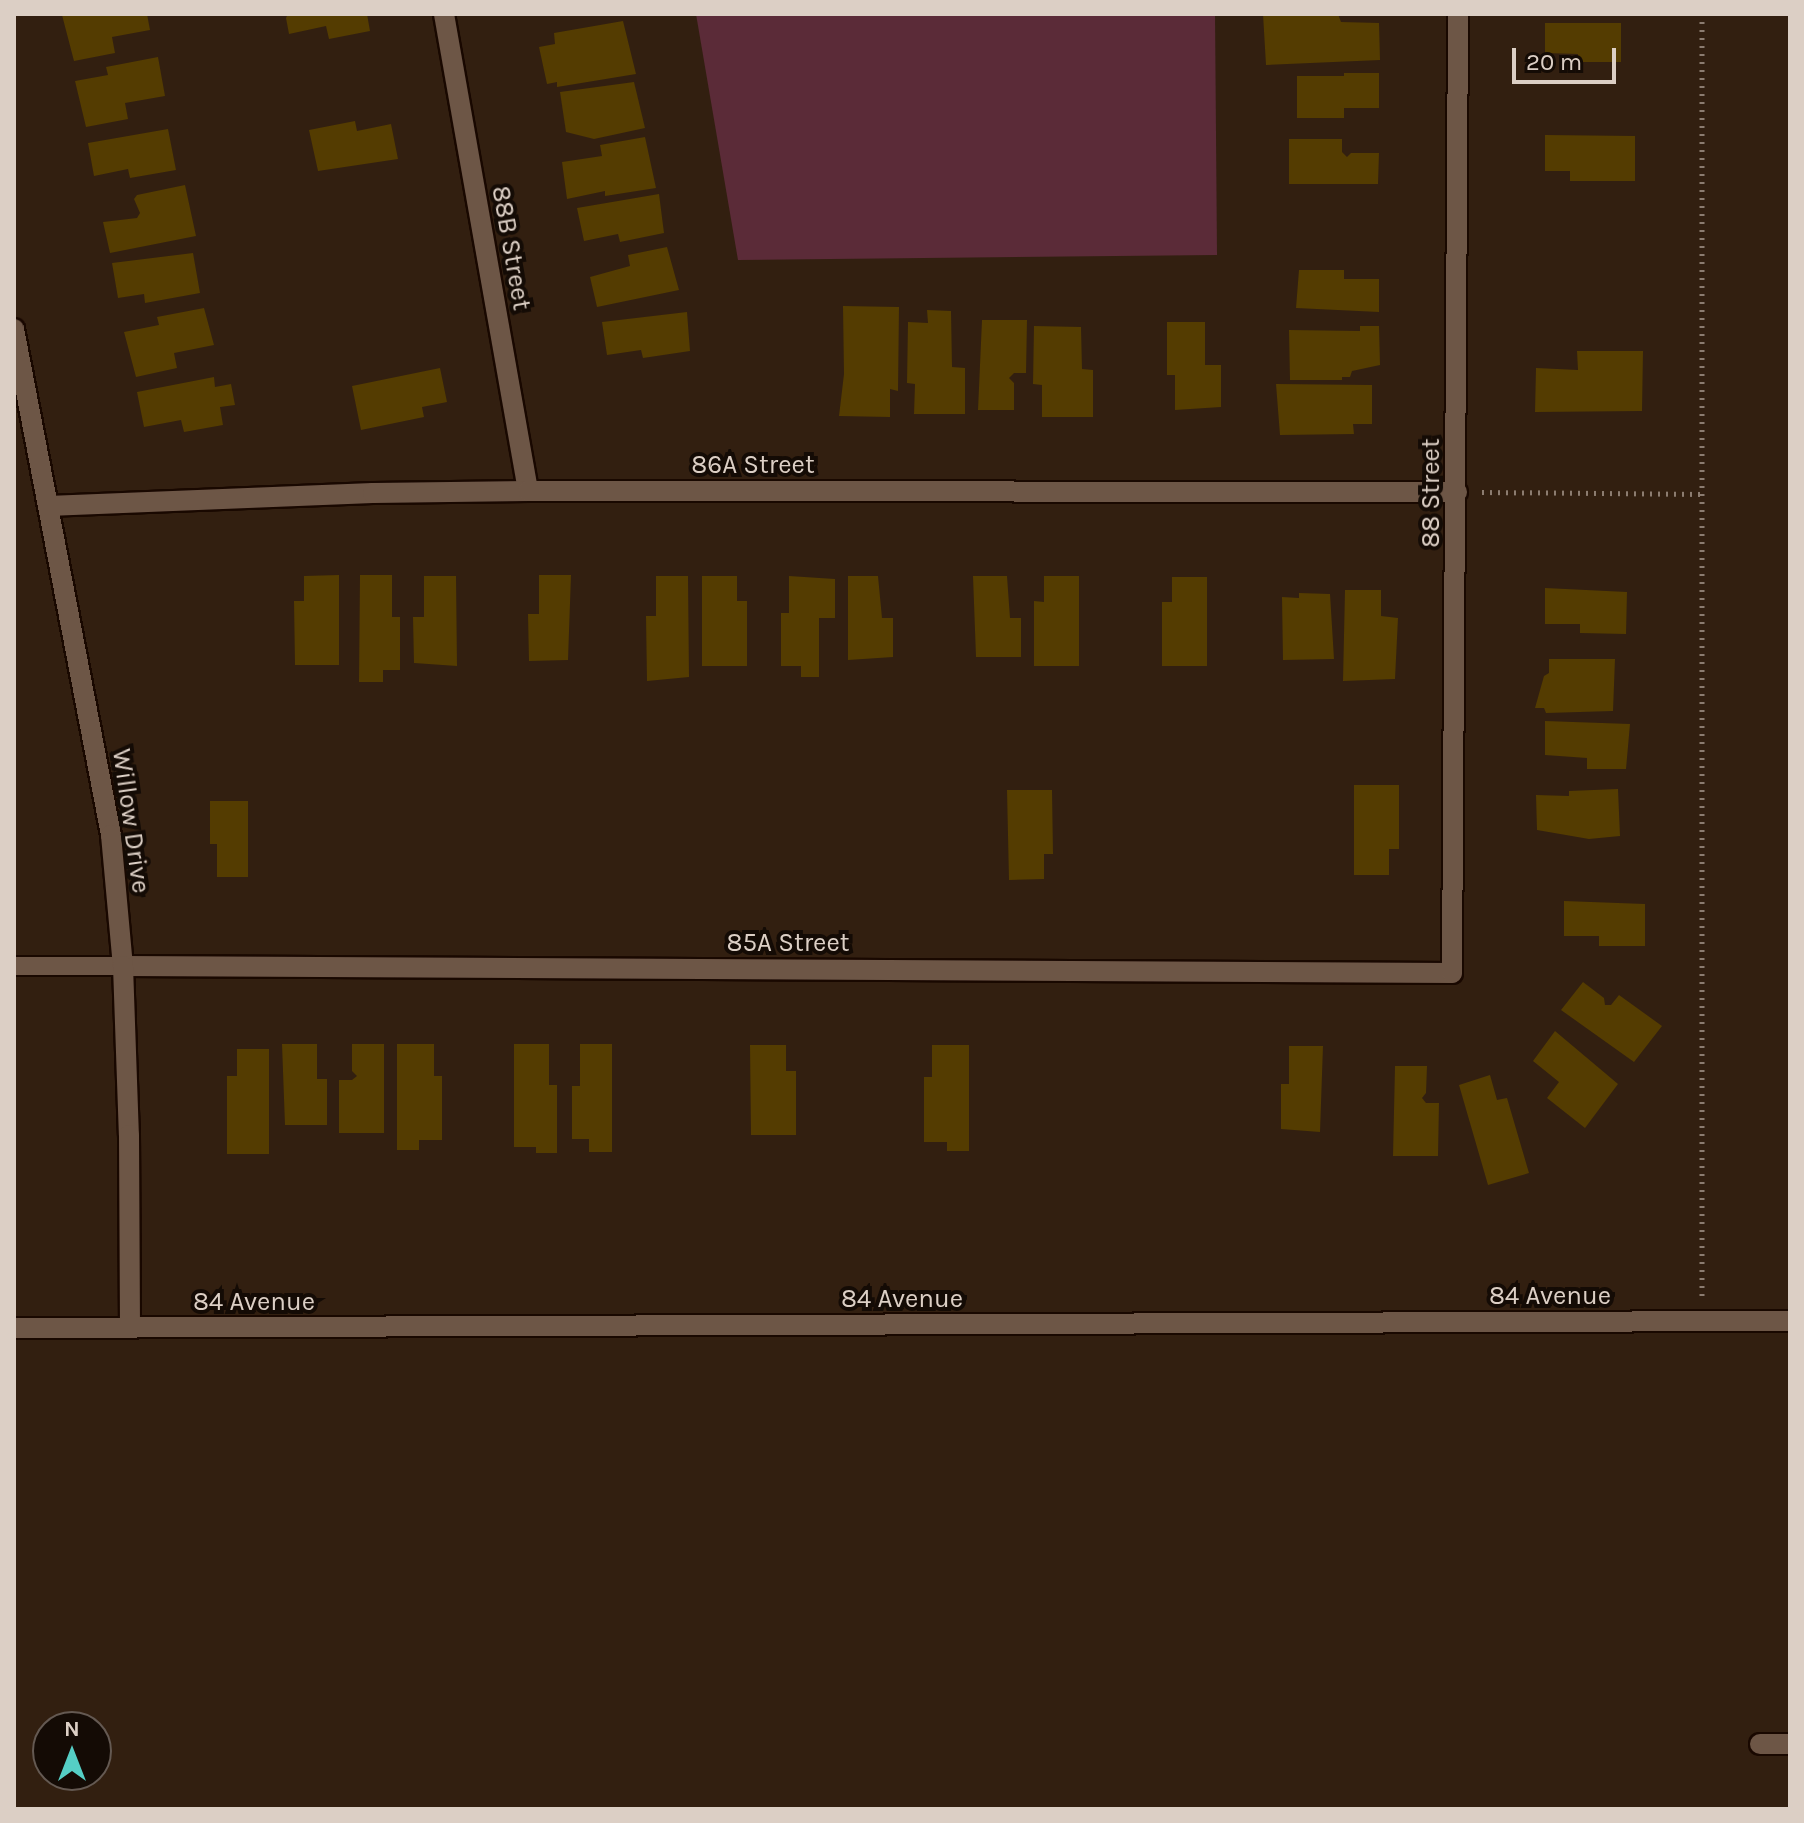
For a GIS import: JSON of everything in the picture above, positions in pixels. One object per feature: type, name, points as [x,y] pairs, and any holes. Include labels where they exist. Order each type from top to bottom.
[{"type":"street","name":"88B Street","points":[[444,14],[528,491]]},
{"type":"street","name":"88 Street","points":[[1452,973],[1458,14]]},
{"type":"street","name":"Willow Drive","points":[[14,329],[111,835],[123,966],[129,1135],[130,1328]]},
{"type":"street","name":"86A Street","points":[[48,506],[373,493],[528,491],[1457,492]]},
{"type":"street","name":"85A Street","points":[[123,966],[1452,973]]},
{"type":"street","name":"84 Avenue","points":[[14,1328],[1790,1321]]},
{"type":"street","points":[[1760,1744],[1790,1744]]},
{"type":"lane","points":[[14,966],[123,966]]},
{"type":"path","points":[[1702,14],[1702,1321]]},
{"type":"path","points":[[1457,492],[1702,494]]},
{"type":"shaded area","points":[[696,14],[1215,14],[1217,255],[738,260]]},
{"type":"building","points":[[147,14],[150,30],[112,37],[115,53],[74,61],[62,15]]},
{"type":"building","points":[[288,14],[367,14],[370,31],[329,39],[326,26],[289,34]]},
{"type":"building","points":[[1263,14],[1338,14],[1341,22],[1379,23],[1380,60],[1266,65]]},
{"type":"building","points":[[623,21],[636,74],[557,87],[557,82],[547,84],[539,47],[555,44],[554,33]]},
{"type":"building","points":[[1545,23],[1621,23],[1621,62],[1578,62],[1578,54],[1545,53]]},
{"type":"building","points":[[158,57],[165,96],[125,103],[128,119],[86,127],[75,81],[108,75],[106,67]]},
{"type":"building","points":[[1344,73],[1379,73],[1379,108],[1344,108],[1344,118],[1297,118],[1297,76],[1344,76]]},
{"type":"building","points":[[634,82],[645,128],[594,139],[566,132],[560,92]]},
{"type":"building","points":[[355,121],[357,131],[391,124],[398,159],[318,171],[309,130]]},
{"type":"building","points":[[168,129],[176,170],[130,178],[128,169],[94,176],[88,143]]},
{"type":"building","points":[[1545,135],[1635,136],[1635,181],[1570,181],[1570,171],[1545,171]]},
{"type":"building","points":[[645,137],[656,188],[605,196],[605,191],[567,199],[562,162],[602,156],[600,145]]},
{"type":"building","points":[[1289,139],[1342,139],[1342,152],[1347,157],[1351,153],[1379,153],[1378,184],[1289,184]]},
{"type":"building","points":[[185,185],[196,236],[110,253],[103,222],[137,218],[140,213],[134,199],[137,195]]},
{"type":"building","points":[[659,194],[664,233],[620,242],[618,234],[584,241],[577,208]]},
{"type":"building","points":[[667,247],[679,290],[597,307],[590,277],[630,266],[628,255]]},
{"type":"building","points":[[193,253],[200,293],[145,303],[144,294],[118,298],[112,263]]},
{"type":"building","points":[[1299,270],[1344,270],[1344,279],[1379,279],[1379,312],[1296,308]]},
{"type":"building","points":[[843,306],[899,307],[898,391],[890,389],[890,417],[839,416],[844,374]]},
{"type":"building","points":[[204,308],[214,345],[174,353],[177,368],[136,377],[124,332],[159,325],[157,317]]},
{"type":"building","points":[[927,310],[951,311],[952,367],[965,368],[965,414],[914,414],[915,384],[907,383],[908,322],[928,323]]},
{"type":"building","points":[[687,312],[690,351],[643,358],[641,350],[607,355],[602,322]]},
{"type":"building","points":[[982,320],[1027,320],[1026,373],[1014,373],[1009,378],[1014,383],[1014,410],[978,410]]},
{"type":"building","points":[[1167,322],[1205,322],[1205,365],[1221,365],[1221,407],[1175,410],[1175,375],[1167,375]]},
{"type":"building","points":[[1034,326],[1081,327],[1082,369],[1093,370],[1093,417],[1042,417],[1042,385],[1033,384]]},
{"type":"building","points":[[1360,326],[1379,326],[1380,365],[1352,371],[1350,377],[1342,377],[1342,380],[1290,380],[1289,330],[1360,331]]},
{"type":"building","points":[[1577,351],[1643,351],[1642,411],[1535,412],[1536,368],[1578,370]]},
{"type":"building","points":[[440,368],[447,402],[422,407],[424,417],[361,430],[352,386]]},
{"type":"building","points":[[214,377],[215,387],[231,384],[235,405],[220,407],[223,425],[184,432],[181,420],[144,427],[137,392]]},
{"type":"building","points":[[1276,384],[1372,385],[1372,424],[1353,424],[1354,434],[1280,435]]},
{"type":"building","points":[[339,575],[339,665],[295,665],[294,601],[304,601],[304,576]]},
{"type":"building","points":[[360,575],[392,575],[392,617],[400,617],[400,670],[383,670],[383,682],[359,682]]},
{"type":"building","points":[[539,575],[571,575],[568,660],[529,661],[528,614],[539,614]]},
{"type":"building","points":[[424,576],[456,576],[457,666],[414,663],[413,617],[424,617]]},
{"type":"building","points":[[656,576],[688,576],[689,677],[647,681],[646,616],[656,616]]},
{"type":"building","points":[[702,576],[737,576],[737,601],[747,601],[747,666],[702,666]]},
{"type":"building","points":[[789,576],[835,579],[835,618],[819,618],[819,677],[801,677],[801,666],[781,666],[781,613],[789,613]]},
{"type":"building","points":[[848,576],[878,576],[882,618],[893,618],[893,657],[848,660]]},
{"type":"building","points":[[973,576],[1007,576],[1010,618],[1021,618],[1021,657],[976,657]]},
{"type":"building","points":[[1044,576],[1079,576],[1079,666],[1034,666],[1034,601],[1044,602]]},
{"type":"building","points":[[1172,577],[1207,577],[1207,666],[1162,666],[1162,602],[1172,602]]},
{"type":"building","points":[[1545,588],[1627,592],[1626,634],[1580,633],[1580,624],[1545,624]]},
{"type":"building","points":[[1345,590],[1381,590],[1381,616],[1398,618],[1395,679],[1343,681]]},
{"type":"building","points":[[1299,593],[1330,594],[1334,659],[1283,660],[1282,597],[1299,598]]},
{"type":"building","points":[[1549,659],[1615,659],[1613,711],[1546,713],[1544,708],[1535,708],[1544,676],[1549,673]]},
{"type":"building","points":[[1545,721],[1630,724],[1626,769],[1587,769],[1587,758],[1545,755]]},
{"type":"building","points":[[1354,785],[1399,785],[1399,849],[1389,849],[1389,875],[1354,875]]},
{"type":"building","points":[[1618,789],[1620,836],[1589,839],[1537,830],[1536,795],[1569,796],[1569,791]]},
{"type":"building","points":[[1007,790],[1052,790],[1053,854],[1044,854],[1044,879],[1009,880]]},
{"type":"building","points":[[210,801],[248,801],[248,877],[217,877],[217,844],[210,844]]},
{"type":"building","points":[[1564,901],[1645,904],[1645,946],[1599,946],[1599,936],[1564,936]]},
{"type":"building","points":[[1583,982],[1604,998],[1605,1005],[1611,1005],[1619,995],[1662,1026],[1634,1062],[1561,1010]]},
{"type":"building","points":[[1555,1031],[1618,1084],[1585,1128],[1547,1098],[1559,1082],[1533,1061]]},
{"type":"building","points":[[282,1044],[317,1044],[317,1079],[327,1079],[327,1125],[285,1125]]},
{"type":"building","points":[[352,1044],[384,1044],[384,1133],[339,1133],[339,1080],[352,1080],[357,1076],[352,1071]]},
{"type":"building","points":[[397,1044],[434,1044],[434,1076],[442,1076],[442,1140],[419,1140],[419,1150],[397,1150]]},
{"type":"building","points":[[514,1044],[549,1044],[549,1085],[557,1085],[557,1153],[536,1153],[536,1147],[514,1147]]},
{"type":"building","points":[[580,1044],[612,1044],[612,1152],[589,1152],[589,1139],[572,1139],[572,1086],[580,1086]]},
{"type":"building","points":[[750,1045],[786,1045],[786,1071],[796,1071],[796,1135],[751,1135]]},
{"type":"building","points":[[932,1045],[969,1045],[969,1151],[947,1151],[947,1142],[924,1142],[924,1077],[932,1077]]},
{"type":"building","points":[[1289,1046],[1323,1046],[1320,1132],[1281,1129],[1281,1084],[1289,1084]]},
{"type":"building","points":[[237,1049],[269,1049],[269,1154],[227,1154],[227,1076],[237,1076]]},
{"type":"building","points":[[1395,1066],[1427,1066],[1426,1093],[1422,1098],[1426,1103],[1439,1103],[1438,1156],[1393,1156]]},
{"type":"building","points":[[1490,1075],[1497,1100],[1507,1098],[1529,1173],[1488,1185],[1459,1085]]}]
